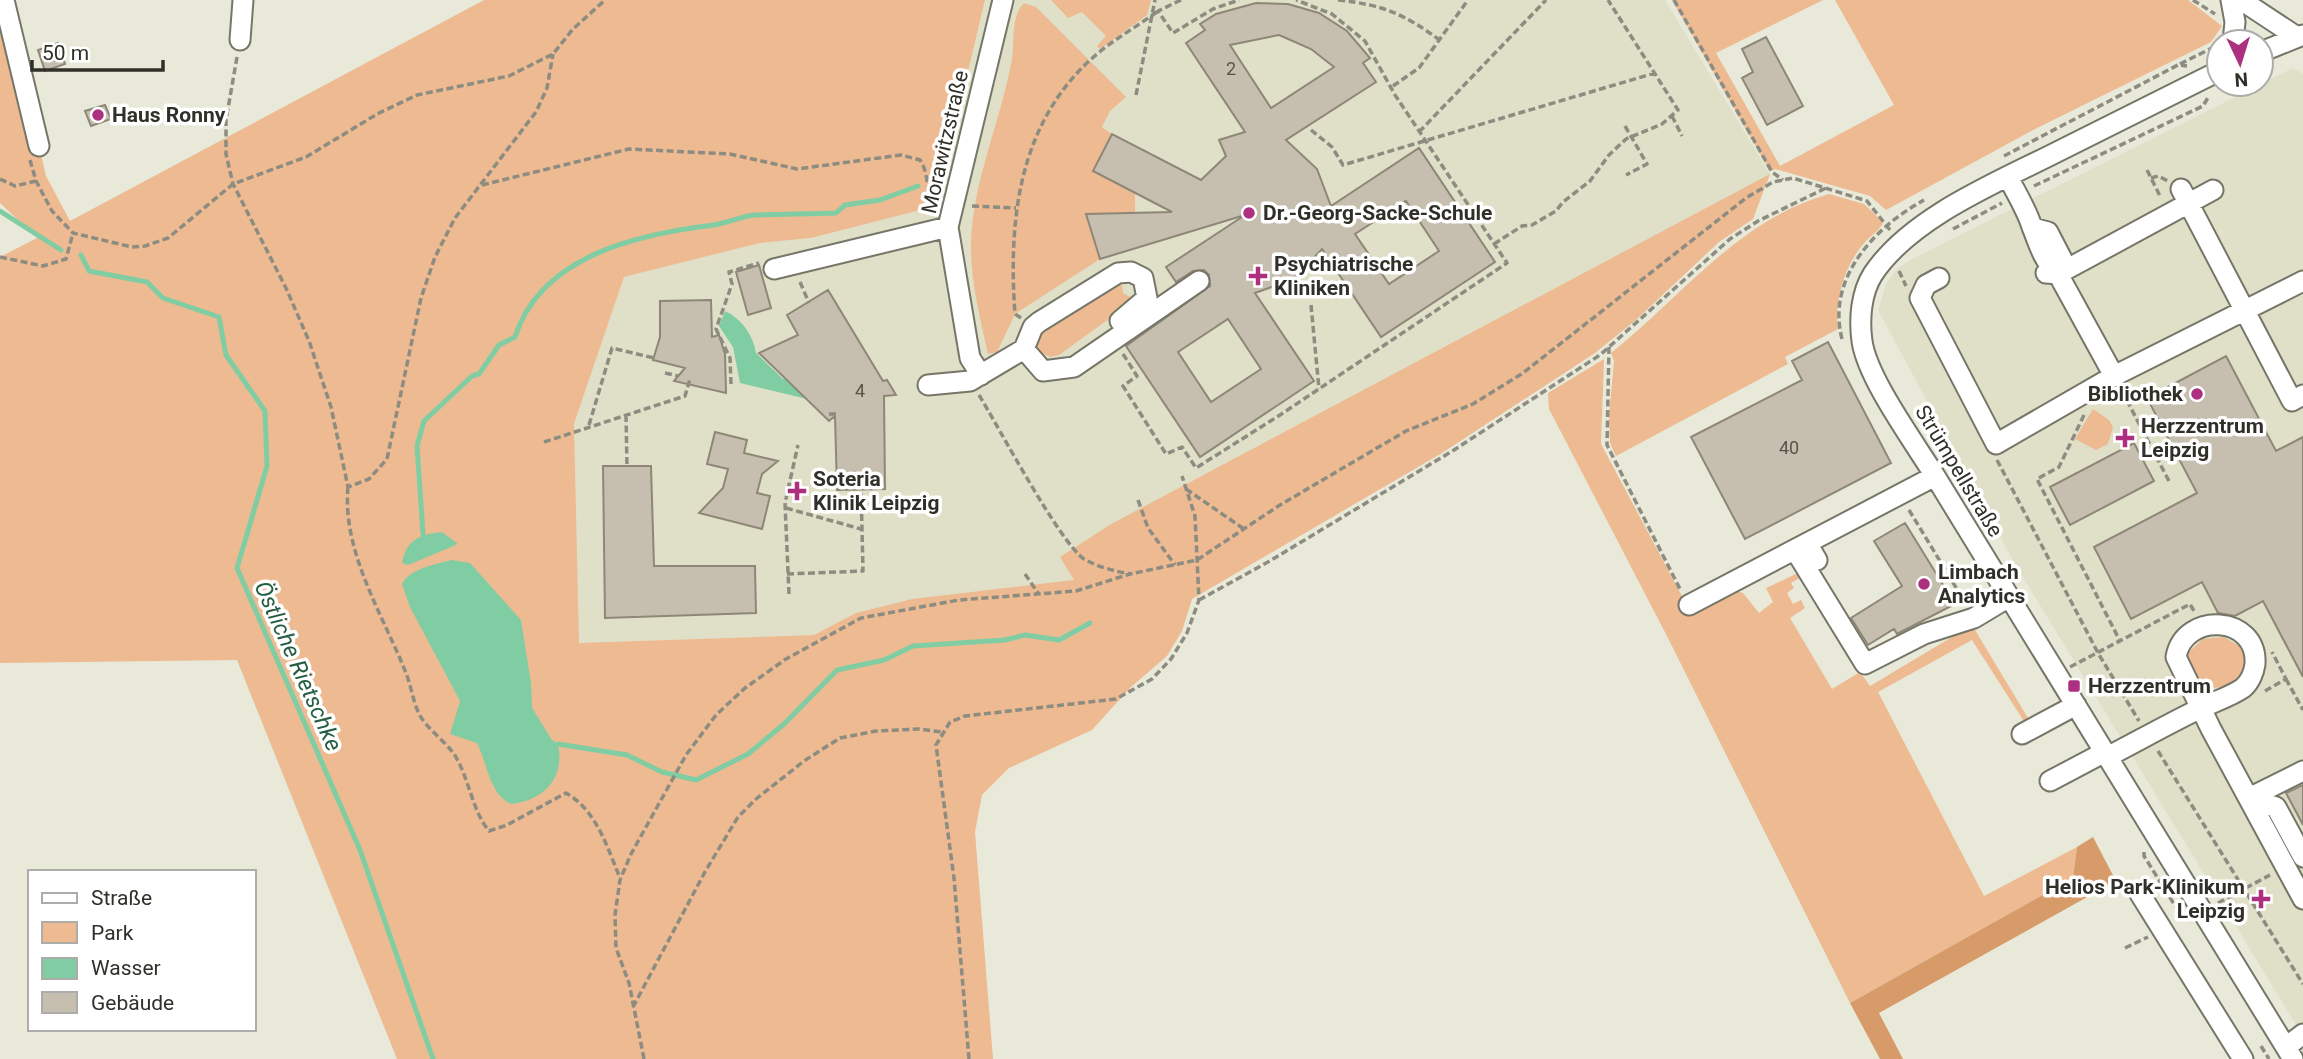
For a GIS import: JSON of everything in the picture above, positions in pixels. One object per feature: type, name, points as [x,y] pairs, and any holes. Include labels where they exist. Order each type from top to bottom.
[{"type":"street","points":[[4,0],[39,146]]},
{"type":"street","points":[[240,40],[243,0]]},
{"type":"street","name":"Morawitzstraße","points":[[976,378],[970,358],[946,215],[1003,0]]},
{"type":"street","points":[[2231,0],[2235,22],[2233,28]]},
{"type":"street","points":[[2241,0],[2300,36]]},
{"type":"street","points":[[2275,46],[2300,36]]},
{"type":"street","name":"Strümpellstraße","points":[[2205,86],[2012,186],[1934,218],[1899,244],[1872,275],[1861,307],[1862,343],[1877,380],[2290,1053]]},
{"type":"street","points":[[2012,186],[2033,228],[2024,243],[2040,273],[2058,274],[2170,216],[2185,197],[2213,190]]},
{"type":"street","points":[[2185,197],[2292,401],[2303,395]]},
{"type":"street","points":[[774,269],[946,215]]},
{"type":"street","points":[[928,385],[976,378],[1024,349],[1033,327],[1118,273],[1131,272],[1143,278],[1147,299],[1139,307],[1043,371]]},
{"type":"street","points":[[2058,274],[2116,379]]},
{"type":"street","points":[[1939,278],[1926,285],[1920,298],[1996,444],[2303,281]]},
{"type":"street","points":[[1043,371],[1074,367],[1199,281]]},
{"type":"street","points":[[1024,349],[1043,371]]},
{"type":"street","points":[[1689,605],[1806,551],[1935,476]]},
{"type":"street","points":[[1806,551],[1865,664],[1924,634],[1974,618],[2009,597]]},
{"type":"street","points":[[2050,780],[2148,735],[2200,708],[2243,688],[2249,681],[2255,663],[2251,645],[2231,626],[2213,624],[2196,629],[2182,641],[2176,657],[2200,708],[2303,899]]},
{"type":"street","points":[[2022,734],[2076,705]]},
{"type":"street","points":[[2249,798],[2303,771]]},
{"type":"street","points":[[2249,798],[2276,807],[2303,857]]},
{"type":"street","points":[[2140,894],[2243,1059]]},
{"type":"street","points":[[2290,1053],[2303,1034]]},
{"type":"path","points":[[0,179],[15,186],[36,181],[52,211],[73,233],[132,247],[145,246],[168,238],[233,184],[306,157],[379,113],[417,95],[509,76],[553,54],[573,29],[605,0]]},
{"type":"path","points":[[1136,95],[1155,0]]},
{"type":"path","points":[[1033,327],[1015,314],[1012,263],[1016,208],[1032,143],[1059,96],[1096,55],[1158,11],[1181,0]]},
{"type":"path","points":[[1158,11],[1173,33],[1213,9],[1239,0]]},
{"type":"path","points":[[1114,340],[1137,376],[1123,386],[1166,454],[1182,447],[1196,468],[1507,263],[1392,91],[1393,86],[1375,55],[1358,34],[1332,14],[1296,0]]},
{"type":"path","points":[[1338,0],[1364,3],[1406,15],[1441,41]]},
{"type":"path","points":[[1393,86],[1419,68],[1468,0]]},
{"type":"path","points":[[1419,131],[1546,0]]},
{"type":"path","points":[[1494,244],[1522,226],[1532,225],[1556,211],[1563,202],[1590,181],[1609,155],[1632,137],[1662,124],[1678,110],[1608,0]]},
{"type":"path","points":[[1674,0],[1772,172],[1783,180]]},
{"type":"path","points":[[2193,0],[2221,19]]},
{"type":"path","points":[[240,40],[226,120],[226,154],[233,184],[286,288],[309,341],[331,407],[348,487],[346,504],[355,548],[377,608],[407,674],[420,715],[454,754],[474,796],[480,821],[489,831],[566,793],[581,802],[606,841],[621,880]]},
{"type":"path","points":[[2178,65],[2205,53]]},
{"type":"path","points":[[348,487],[369,479],[387,459],[421,298],[435,257],[455,218],[536,112],[547,88],[553,54]]},
{"type":"path","points":[[1311,130],[1332,147],[1343,164],[1655,73]]},
{"type":"path","points":[[1948,231],[2012,186],[2203,106],[2207,98]]},
{"type":"path","points":[[1672,116],[1682,136]]},
{"type":"path","points":[[1625,126],[1647,164],[1626,175]]},
{"type":"path","points":[[480,185],[629,149],[730,154],[808,169],[901,156],[920,160],[927,170],[930,200],[946,215],[1016,208]]},
{"type":"path","points":[[2147,170],[2170,216]]},
{"type":"path","points":[[644,1059],[624,965],[616,948],[615,915],[621,880],[631,854],[686,755],[716,715],[745,688],[786,659],[861,618],[908,607],[1076,591],[1130,574],[1198,560],[1406,430],[1473,404],[1523,373],[1746,198],[1773,182],[1793,178],[1867,201],[1899,244]]},
{"type":"path","points":[[1199,600],[1268,562],[1454,450],[1609,347],[1730,239],[1785,206],[1827,187]]},
{"type":"path","points":[[0,257],[44,266],[66,259],[73,233]]},
{"type":"path","points":[[731,384],[730,358],[716,329],[732,284],[729,272],[772,260],[774,269]]},
{"type":"path","points":[[1899,264],[1899,273],[1910,294],[1920,298]]},
{"type":"path","points":[[804,295],[809,303]]},
{"type":"path","points":[[1311,305],[1319,389]]},
{"type":"path","points":[[1609,347],[1607,444],[1689,605]]},
{"type":"path","points":[[588,427],[612,348],[654,358]]},
{"type":"path","points":[[665,373],[678,376]]},
{"type":"path","points":[[976,378],[1064,536],[1082,558],[1109,570],[1130,574]]},
{"type":"path","points":[[544,442],[685,396],[690,379]]},
{"type":"path","points":[[2116,379],[2170,483]]},
{"type":"path","points":[[2086,412],[2059,467],[2037,480],[2120,641]]},
{"type":"path","points":[[829,414],[839,414]]},
{"type":"path","points":[[626,415],[627,467]]},
{"type":"path","points":[[1996,444],[1993,454],[2098,653],[2303,984]]},
{"type":"path","points":[[789,594],[785,508],[798,445]]},
{"type":"path","points":[[969,1059],[954,878],[936,745],[950,722],[965,716],[1115,699],[1152,679],[1171,659],[1187,633],[1199,600],[1195,516],[1182,476]]},
{"type":"path","points":[[787,574],[863,571],[861,488]]},
{"type":"path","points":[[1186,489],[1244,529]]},
{"type":"path","points":[[1138,500],[1147,528],[1175,565]]},
{"type":"path","points":[[785,508],[861,529]]},
{"type":"path","points":[[1909,510],[1974,618]]},
{"type":"path","points":[[1025,574],[1038,593]]},
{"type":"path","points":[[2056,675],[2190,604],[2198,618]]},
{"type":"path","points":[[2287,679],[2303,710]]},
{"type":"path","points":[[632,1009],[706,870],[738,817],[756,799],[804,761],[840,738],[876,731],[919,729],[942,732]]},
{"type":"path","points":[[2144,851],[2144,856],[2190,929]]},
{"type":"path","points":[[2202,911],[2285,867]]},
{"type":"path","points":[[2261,1045],[2269,1059]]},
{"type":"shaded area","name":"Psychiatrische Kliniken","points":[[985,0],[1665,0],[1770,174],[1111,524],[1060,557],[1075,580],[912,599],[856,613],[814,635],[578,643],[574,424],[624,277],[760,243],[811,238],[936,205]]},
{"type":"shaded area","name":"Herzzentrum Leipzig","points":[[2293,68],[2303,74],[2303,1036],[2016,566],[1878,310],[1886,284],[1895,271],[1910,260],[2233,98],[2275,98],[2275,77]]},
{"type":"shaded area","points":[[2093,837],[2116,881],[1879,1013],[1903,1059],[1880,1059],[1850,1003],[2073,878],[2077,847]]},
{"type":"green space","points":[[0,0],[5,0],[46,176],[70,221],[484,0],[985,0],[936,206],[811,238],[760,243],[624,277],[574,424],[579,643],[814,635],[856,613],[912,599],[1074,580],[1060,557],[1111,524],[1770,174],[1753,219],[1719,242],[1637,319],[1595,353],[1442,453],[1192,599],[1182,631],[1167,656],[1131,687],[1092,730],[1009,768],[982,795],[975,832],[993,1059],[397,1059],[237,660],[0,663],[0,257],[37,238],[0,203]]},
{"type":"green space","points":[[1051,0],[1151,0],[1147,15],[1100,49],[1097,46],[1106,36],[1082,12],[1068,18]]},
{"type":"green space","points":[[1672,0],[1823,0],[1716,53],[1780,166],[1894,105],[1835,0],[2188,0],[2222,26],[2205,28],[2205,45],[2035,129],[1886,210],[1870,196],[1775,169],[1770,171]]},
{"type":"green space","points":[[1024,3],[1036,7],[1126,97],[1110,111],[1102,127],[1112,134],[1093,171],[1135,193],[1135,213],[1086,214],[1100,259],[1015,314],[997,352],[988,354],[972,270],[973,219],[982,173],[1012,59],[1015,22]]},
{"type":"green space","points":[[1829,194],[1864,204],[1883,222],[1858,251],[1846,272],[1838,306],[1838,329],[1785,357],[1788,364],[1616,456],[1610,443],[1609,415],[1614,361],[1611,353],[1739,241],[1796,206]]},
{"type":"green space","points":[[1121,280],[1123,293],[1135,300],[1059,355],[1051,357],[1040,353],[1035,342],[1036,334]]},
{"type":"green space","points":[[1604,359],[1601,444],[1691,613],[1736,591],[1743,593],[1759,613],[1773,602],[1766,588],[1798,573],[1801,577],[1791,583],[1794,588],[1787,593],[1793,604],[1801,600],[1805,608],[1790,618],[1832,689],[1860,672],[1870,686],[1972,625],[2031,723],[2027,726],[1972,640],[1878,692],[1984,896],[2077,847],[2073,878],[1850,1003],[1668,638],[1549,409],[1548,393]]},
{"type":"green space","points":[[2093,409],[2109,420],[2113,427],[2108,444],[2096,450],[2075,439]]},
{"type":"green space","points":[[2224,637],[2242,648],[2248,667],[2229,686],[2205,689],[2192,673],[2187,654],[2203,639]]},
{"type":"water","points":[[725,311],[737,318],[746,328],[756,353],[783,379],[787,376],[807,399],[740,383],[733,347],[719,326]]},
{"type":"water","points":[[442,532],[458,544],[408,565],[402,563],[407,549],[415,540],[427,534]]},
{"type":"water","points":[[452,560],[470,563],[521,620],[531,683],[532,708],[552,740],[558,744],[555,777],[543,792],[523,802],[511,804],[498,793],[477,743],[450,734],[460,701],[410,607],[402,584],[417,570]]},
{"type":"building","points":[[1256,3],[1288,4],[1319,13],[1347,31],[1370,58],[1363,63],[1376,82],[1286,140],[1317,169],[1331,206],[1419,148],[1495,262],[1381,337],[1322,249],[1294,279],[1255,293],[1314,381],[1200,457],[1126,346],[1210,286],[1209,275],[1204,270],[1193,271],[1176,282],[1166,267],[1245,215],[1100,259],[1086,214],[1172,212],[1093,171],[1112,134],[1201,180],[1226,156],[1219,140],[1245,132],[1186,43],[1205,30],[1200,24],[1216,14]],"holes":[[[1279,35],[1311,49],[1334,67],[1271,108],[1230,45]],[[1406,201],[1439,251],[1389,284],[1355,234]],[[1228,319],[1261,369],[1211,402],[1178,352]]]},
{"type":"building","points":[[1766,37],[1803,106],[1767,125],[1742,78],[1753,72],[1742,49]]},
{"type":"building","points":[[58,43],[65,64],[45,71],[38,50]]},
{"type":"building","name":"Haus Ronny","points":[[105,105],[111,119],[91,126],[85,111]]},
{"type":"building","points":[[759,265],[771,308],[748,315],[736,272]]},
{"type":"building","name":"Soteria Klinik Leipzig","points":[[828,290],[883,381],[887,380],[896,395],[884,396],[885,489],[837,490],[835,416],[829,421],[759,353],[798,335],[787,315]]},
{"type":"building","points":[[711,300],[712,337],[719,335],[725,354],[726,393],[674,381],[685,368],[653,360],[660,337],[660,301]]},
{"type":"building","points":[[1828,342],[1891,463],[1745,539],[1691,437],[1802,380],[1792,361]]},
{"type":"building","points":[[2226,356],[2276,451],[2303,437],[2303,677],[2263,601],[2235,616],[2218,613],[2202,582],[2131,619],[2094,547],[2197,493],[2147,398]]},
{"type":"building","points":[[715,432],[747,440],[744,453],[778,461],[762,474],[757,493],[770,496],[762,529],[699,513],[723,488],[728,469],[707,464]]},
{"type":"building","points":[[2134,443],[2154,481],[2070,525],[2050,487]]},
{"type":"building","points":[[603,466],[651,466],[654,566],[755,566],[756,613],[605,618]]},
{"type":"building","name":"Limbach Analytics","points":[[1905,523],[1955,604],[1897,634],[1894,629],[1868,645],[1851,618],[1902,586],[1874,541]]},
{"type":"building","points":[[2303,785],[2303,825],[2286,793]]},
{"type":"waterway","points":[[423,534],[417,446],[424,421],[472,376],[479,374],[499,345],[515,337],[528,309],[547,286],[570,268],[596,254],[655,235],[755,215],[836,213],[845,205],[880,200],[918,186]]},
{"type":"waterway","name":"Östliche Rietschke","points":[[0,211],[61,250]]},
{"type":"waterway","name":"Östliche Rietschke","points":[[81,255],[89,271],[147,282],[163,298],[219,317],[226,355],[265,411],[267,466],[237,568],[360,850],[433,1059]]},
{"type":"waterway","points":[[558,744],[627,755],[662,772],[696,780],[748,754],[784,724],[837,670],[884,660],[913,646],[1005,640],[1025,635],[1059,640],[1090,623]]},
{"type":"place","name":"Haus Ronny","points":[[98,115]]},
{"type":"place","name":"Dr.-Georg-Sacke-Schule","points":[[1249,213]]},
{"type":"place","name":"Psychiatrische Kliniken","points":[[1258,276]]},
{"type":"place","name":"Bibliothek","points":[[2197,394]]},
{"type":"place","name":"Herzzentrum Leipzig","points":[[2125,438]]},
{"type":"place","name":"Soteria Klinik Leipzig","points":[[797,491]]},
{"type":"place","name":"Limbach Analytics","points":[[1924,584]]},
{"type":"place","name":"Herzzentrum","points":[[2074,686]]},
{"type":"place","name":"Helios Park-Klinikum Leipzig","points":[[2261,899]]}]
